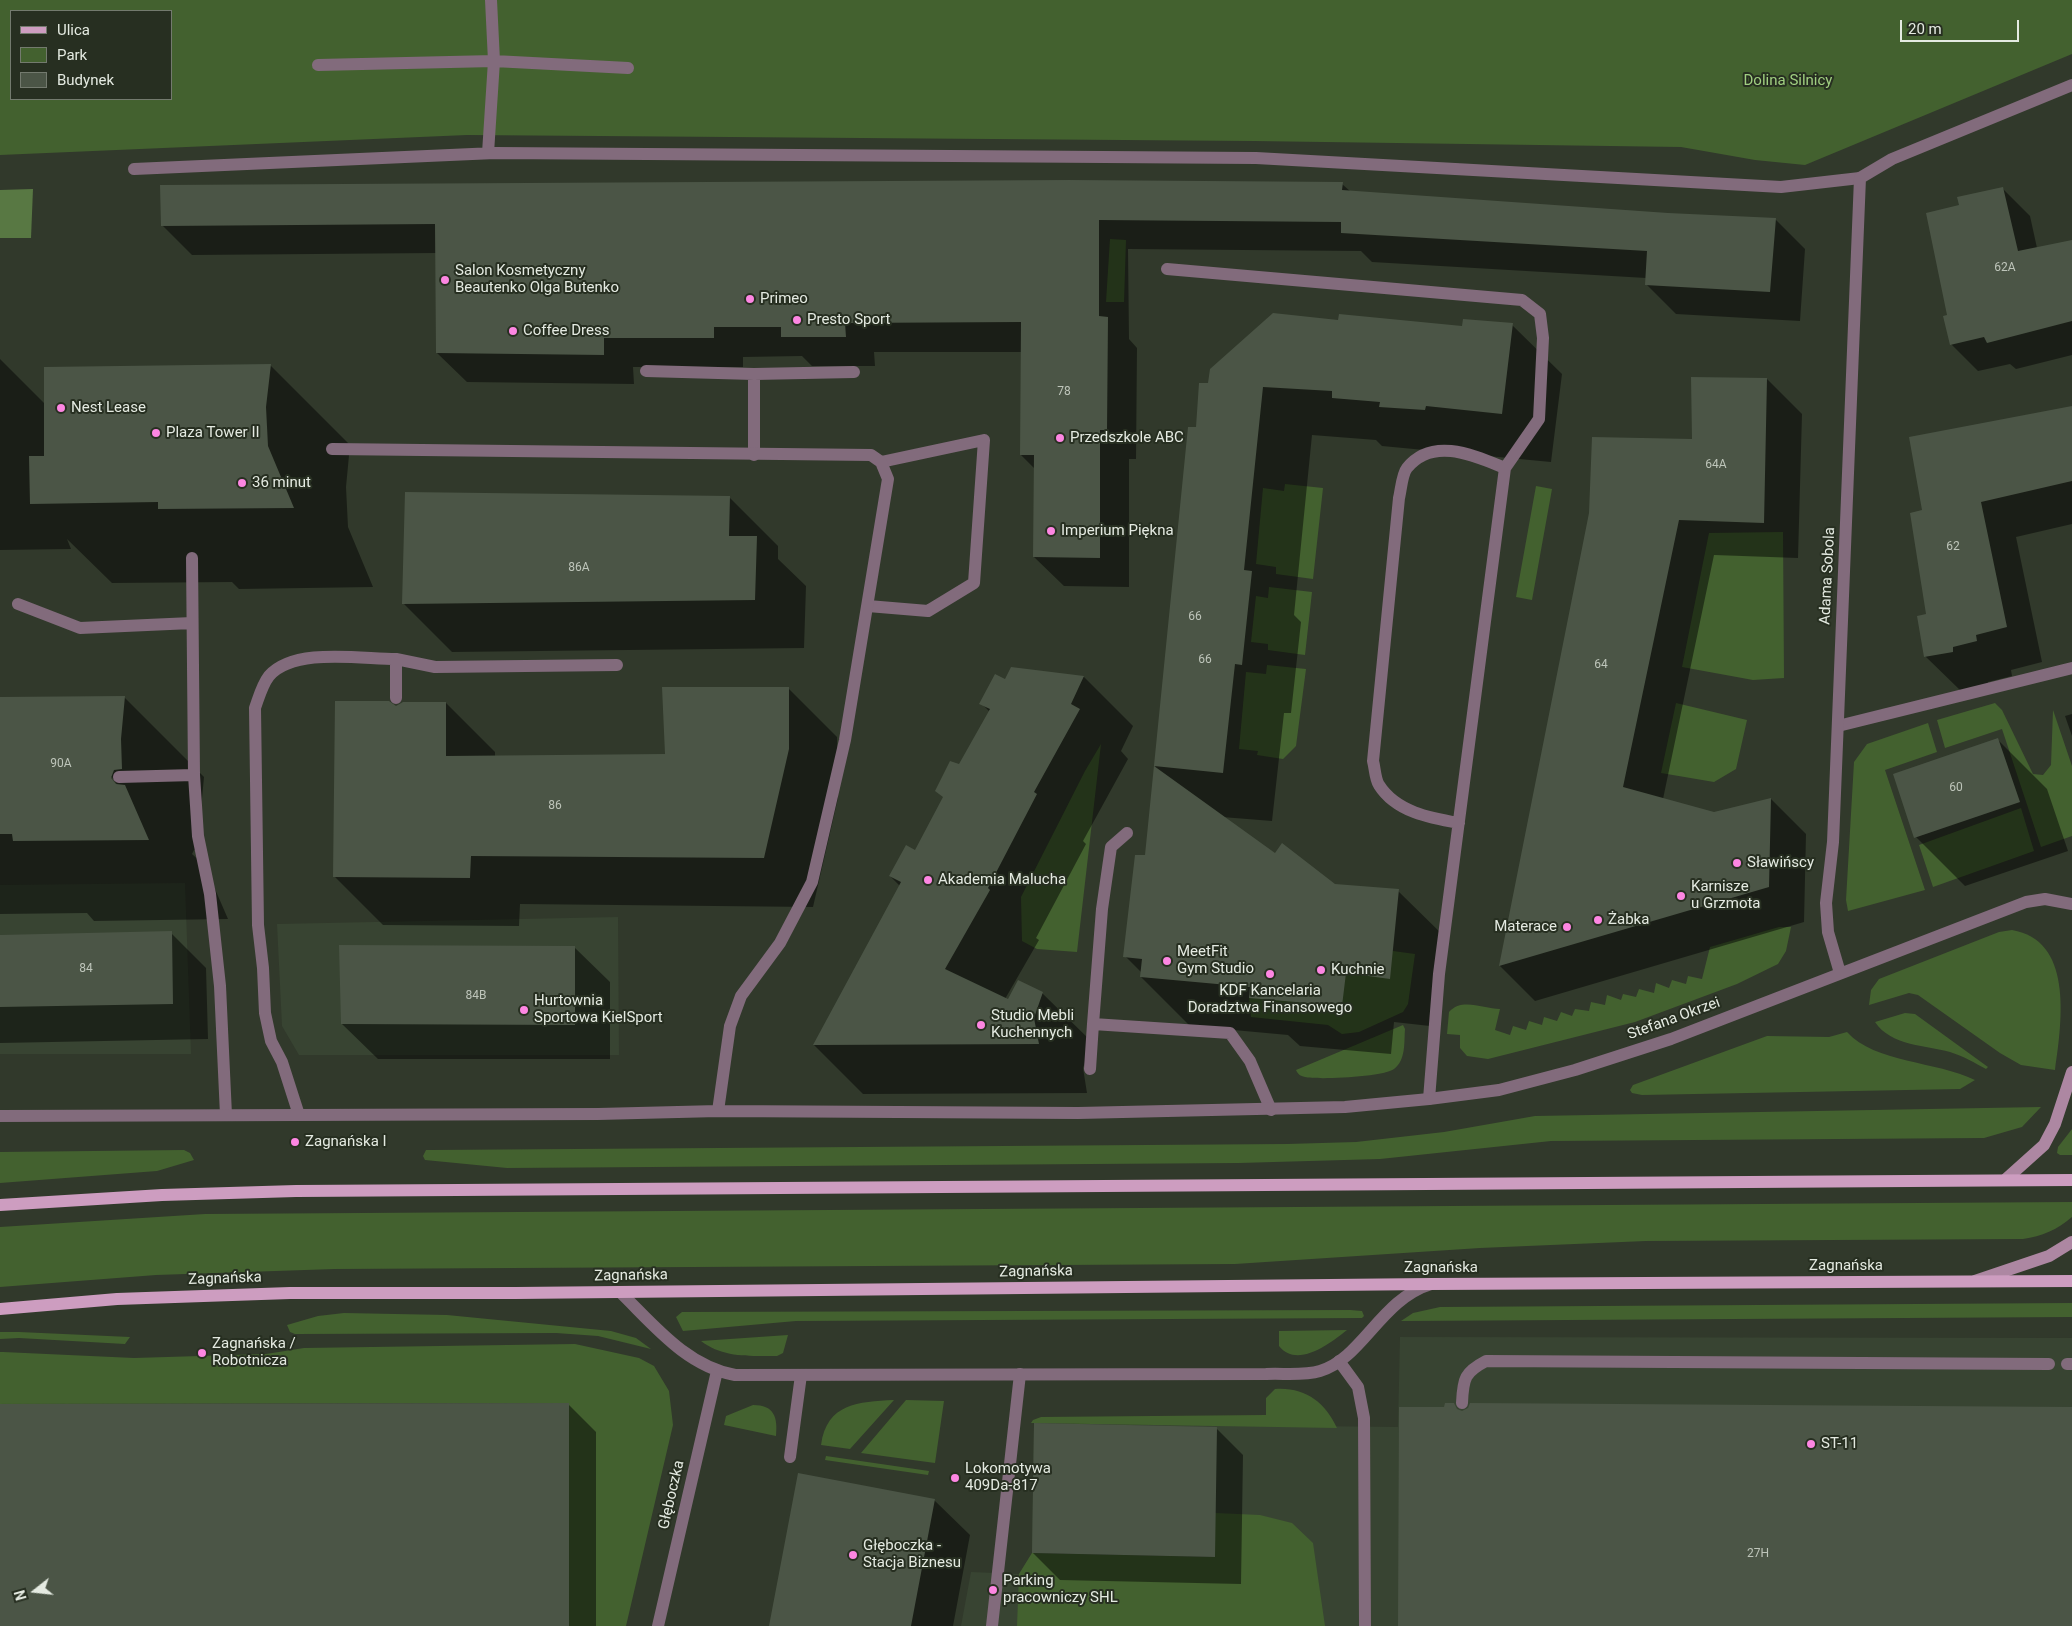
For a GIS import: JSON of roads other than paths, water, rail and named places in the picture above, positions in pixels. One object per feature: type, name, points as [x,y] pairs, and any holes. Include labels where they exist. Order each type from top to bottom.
[{"type":"main road","points":[[0,1205],[162,1194],[296,1191],[2072,1180]]},
{"type":"main road","name":"Zagnańska","points":[[0,1309],[117,1299],[290,1292],[620,1292],[1432,1284],[2072,1281]]},
{"type":"street","points":[[488,153],[494,61],[491,0]]},
{"type":"street","points":[[318,65],[494,61],[628,68]]},
{"type":"street","points":[[134,169],[488,153],[1256,158],[1781,187],[1860,178],[1892,158],[2072,85]]},
{"type":"street","name":"Adama Sobola","points":[[1840,973],[1828,932],[1826,903],[1833,842],[1860,178]]},
{"type":"street","points":[[1167,269],[1522,300],[1540,314],[1543,338],[1539,419],[1505,468],[1438,974],[1430,1099]]},
{"type":"street","points":[[646,372],[754,374],[854,372]]},
{"type":"street","points":[[754,374],[754,454]]},
{"type":"street","points":[[868,606],[928,611],[974,583],[984,440],[881,462]]},
{"type":"street","points":[[332,450],[871,455],[881,462],[888,479],[868,606],[845,740],[812,882],[780,943],[741,996],[730,1026],[718,1111]]},
{"type":"street","points":[[1459,823],[1423,817],[1395,802],[1378,784],[1373,761],[1399,498],[1406,469],[1424,455],[1447,450],[1466,452],[1505,468]]},
{"type":"street","points":[[192,558],[194,775],[198,836],[210,894],[220,986],[226,1115]]},
{"type":"street","points":[[18,604],[80,628],[192,623]]},
{"type":"street","points":[[299,1115],[282,1062],[271,1041],[265,1013],[263,968],[258,925],[255,708],[261,690],[270,676],[295,660],[313,658],[396,660],[435,667],[617,665]]},
{"type":"street","points":[[396,660],[396,698]]},
{"type":"street","points":[[1838,726],[2072,668]]},
{"type":"street","points":[[119,778],[194,775]]},
{"type":"street","points":[[1090,1069],[1102,909],[1111,847],[1127,833]]},
{"type":"street","name":"Stefana Okrzei","points":[[1271,1110],[1345,1107],[1499,1090],[1575,1070],[1671,1039],[2026,902],[2045,899],[2072,904]]},
{"type":"street","points":[[0,1116],[598,1114],[718,1111],[1078,1113],[1271,1110],[1250,1061],[1230,1033],[1093,1024]]},
{"type":"street","points":[[2005,1180],[2044,1145],[2054,1124],[2072,1072]]},
{"type":"street","points":[[1973,1281],[2049,1256],[2072,1242]]},
{"type":"street","points":[[620,1292],[686,1355],[717,1371],[734,1375],[1300,1373],[1320,1371],[1339,1361],[1397,1302],[1421,1287],[1432,1284]]},
{"type":"street","points":[[1339,1361],[1358,1386],[1364,1418],[1365,1626]]},
{"type":"street","points":[[1462,1403],[1462,1383],[1471,1369],[1486,1361],[2049,1364]]},
{"type":"street","name":"Głęboczka","points":[[658,1626],[717,1371]]},
{"type":"street","points":[[992,1626],[1020,1374]]},
{"type":"street","points":[[790,1457],[801,1375]]},
{"type":"place","name":"Salon Kosmetyczny Beautenko Olga Butenko","points":[[445,280]]},
{"type":"place","name":"Primeo","points":[[750,299]]},
{"type":"place","name":"Presto Sport","points":[[797,320]]},
{"type":"place","name":"Coffee Dress","points":[[513,331]]},
{"type":"place","name":"Nest Lease","points":[[61,408]]},
{"type":"place","name":"Plaza Tower II","points":[[156,433]]},
{"type":"place","name":"Przedszkole ABC","points":[[1060,438]]},
{"type":"place","name":"36 minut","points":[[242,483]]},
{"type":"place","name":"Imperium Piękna","points":[[1051,531]]},
{"type":"place","name":"Sławińscy","points":[[1737,863]]},
{"type":"place","name":"Akademia Malucha","points":[[928,880]]},
{"type":"place","name":"Karnisze u Grzmota","points":[[1681,896]]},
{"type":"place","name":"Żabka","points":[[1598,920]]},
{"type":"place","name":"Materace","points":[[1567,927]]},
{"type":"place","name":"MeetFit Gym Studio","points":[[1167,961]]},
{"type":"place","name":"Kuchnie","points":[[1321,970]]},
{"type":"place","name":"KDF Kancelaria Doradztwa Finansowego","points":[[1270,974]]},
{"type":"place","name":"Hurtownia Sportowa KielSport","points":[[524,1010]]},
{"type":"place","name":"Studio Mebli Kuchennych","points":[[981,1025]]},
{"type":"place","name":"Zagnańska I","points":[[295,1142]]},
{"type":"place","name":"Zagnańska / Robotnicza","points":[[202,1353]]},
{"type":"place","name":"ST-11","points":[[1811,1444]]},
{"type":"place","name":"Lokomotywa 409Da-817","points":[[955,1478]]},
{"type":"place","name":"Głęboczka - Stacja Biznesu","points":[[853,1555]]},
{"type":"place","name":"Parking pracowniczy SHL","points":[[993,1590]]},
{"type":"park label","name":"Dolina Silnicy","points":[[1788,81]]}]
